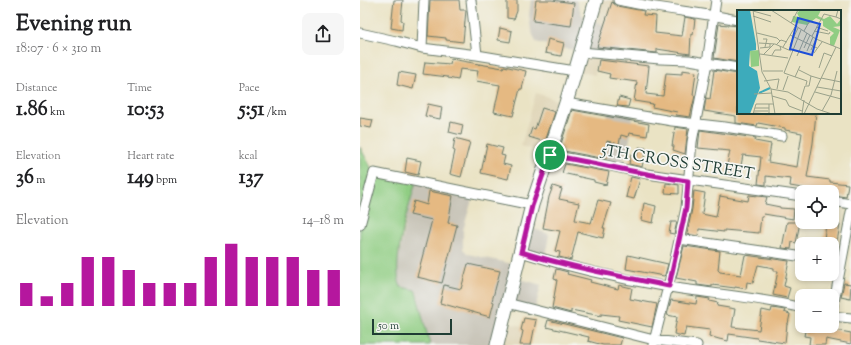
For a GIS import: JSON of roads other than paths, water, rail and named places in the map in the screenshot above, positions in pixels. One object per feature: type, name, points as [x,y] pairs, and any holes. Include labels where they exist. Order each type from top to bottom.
[{"type":"main road","points":[[497,345],[532,206],[550,155],[596,0]]},
{"type":"street","points":[[422,48],[424,0]]},
{"type":"street","points":[[471,0],[477,55]]},
{"type":"street","points":[[618,0],[652,7],[715,15],[737,20]]},
{"type":"street","points":[[654,342],[669,286],[686,208],[695,123],[707,63],[716,0]]},
{"type":"street","points":[[360,33],[422,48],[477,55],[575,71]]},
{"type":"street","points":[[581,52],[689,60],[737,68]]},
{"type":"street","points":[[566,103],[672,121],[757,131],[782,136]]},
{"type":"street","name":"5TH CROSS STREET","points":[[550,155],[688,181],[795,195]]},
{"type":"street","points":[[360,225],[374,173],[532,206]]},
{"type":"street","points":[[839,202],[851,204]]},
{"type":"street","points":[[838,289],[848,247],[851,212]]},
{"type":"street","points":[[679,239],[795,256]]},
{"type":"street","points":[[521,252],[545,260],[591,271],[669,286],[795,307]]},
{"type":"street","points":[[507,303],[654,342],[697,345]]},
{"type":"street","points":[[839,317],[851,318]]}]
